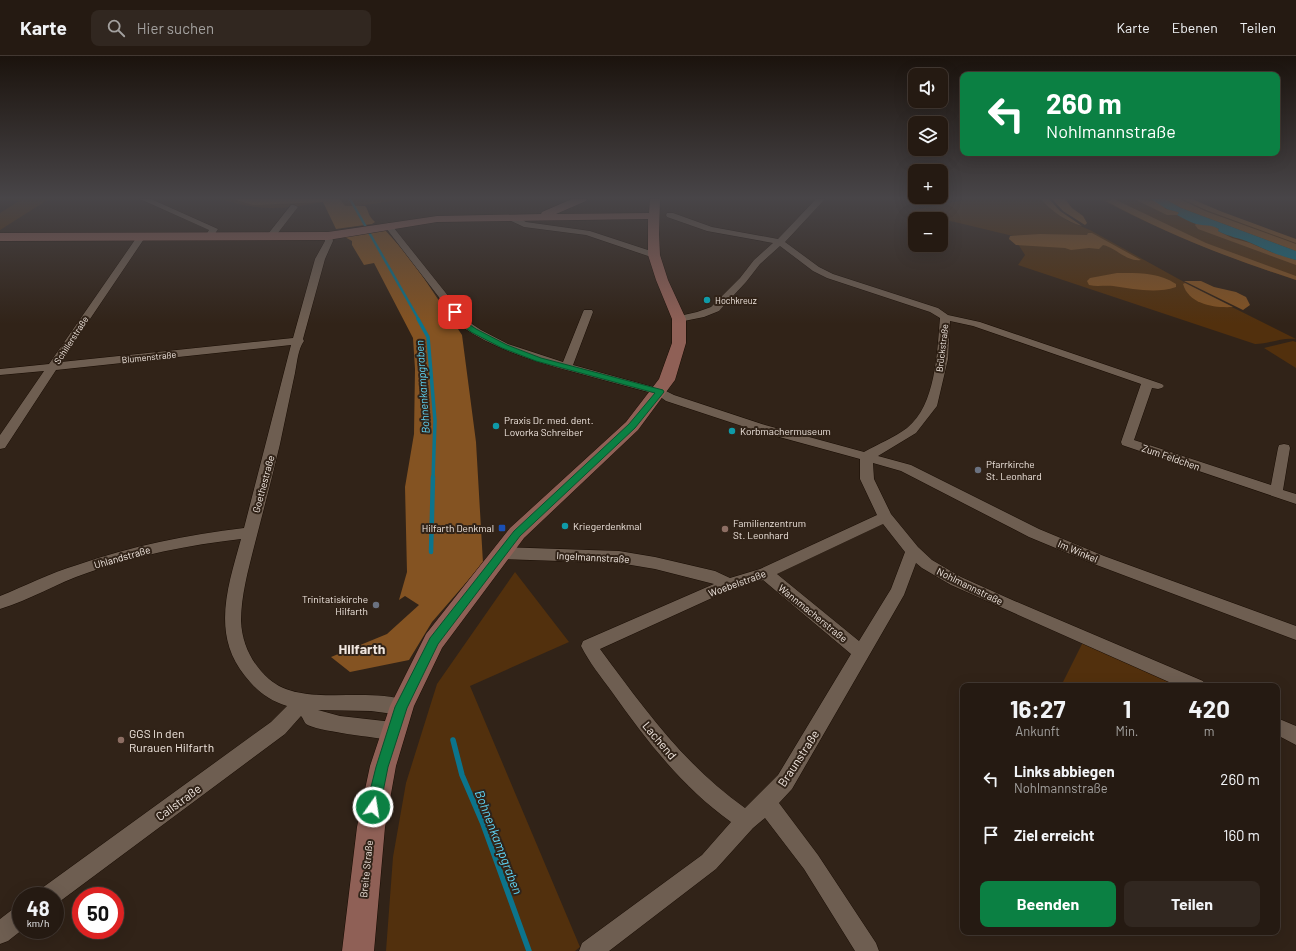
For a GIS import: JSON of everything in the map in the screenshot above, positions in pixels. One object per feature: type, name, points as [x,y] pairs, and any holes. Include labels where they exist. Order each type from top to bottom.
[{"type":"main road","name":"Breite Straße","points":[[358,951],[364,871],[373,807],[382,767],[397,719],[434,641],[517,533],[632,426],[660,392],[667,380],[679,343],[678,319],[662,280],[654,255],[654,241]]},
{"type":"street","name":"Schillerstraße","points":[[0,445],[139,241]]},
{"type":"street","name":"Goethestraße","points":[[329,241],[320,259],[237,583],[233,621],[236,645],[244,662],[263,685],[281,696],[302,702],[371,703],[397,719]]},
{"type":"street","points":[[400,241],[464,324],[473,331],[504,347],[538,359],[660,392],[670,398],[761,428],[866,457]]},
{"type":"street","points":[[613,241],[654,255]]},
{"type":"street","points":[[773,241],[780,242]]},
{"type":"street","points":[[678,319],[700,315],[715,309],[743,280],[757,262],[780,242]]},
{"type":"street","name":"Brückstraße","points":[[780,242],[816,269],[850,283],[934,310],[945,317],[946,323],[942,359],[931,406],[912,430],[866,457]]},
{"type":"street","points":[[567,366],[588,312]]},
{"type":"street","name":"Zum Feldchen","points":[[945,317],[976,324],[1153,384],[1127,442],[1296,499]]},
{"type":"street","name":"Blumenstraße","points":[[0,372],[299,341]]},
{"type":"street","points":[[1276,493],[1284,448]]},
{"type":"street","name":"Nohlmannstraße","points":[[866,457],[867,478],[885,517],[913,551],[927,564],[956,581],[1004,603],[1190,683]]},
{"type":"street","name":"Im Winkel","points":[[866,457],[906,468],[1034,532],[1099,560],[1296,633]]},
{"type":"street","name":"Woebelstraße","points":[[589,646],[729,584],[765,573],[885,517]]},
{"type":"street","name":"Uhlandstraße","points":[[0,603],[80,570],[127,555],[211,537],[250,533]]},
{"type":"street","name":"Braunstraße","points":[[590,951],[710,862],[746,821],[785,782],[898,591],[913,551]]},
{"type":"street","name":"Ingelmannstraße","points":[[501,553],[619,557],[655,563],[715,577],[729,584]]},
{"type":"street","name":"Wannmacherstraße","points":[[765,573],[862,653]]},
{"type":"street","name":"Lachend","points":[[589,646],[621,692],[670,752],[701,786],[726,808],[746,821]]},
{"type":"street","points":[[302,702],[314,718],[340,724],[397,719]]},
{"type":"street","name":"Callstraße","points":[[62,887],[278,728],[302,702]]},
{"type":"street","points":[[1280,728],[1296,736]]},
{"type":"street","points":[[766,802],[810,862],[868,951]]},
{"type":"shaded area","points":[[352,241],[395,241],[411,259],[462,335],[476,442],[483,563],[432,622],[409,660],[350,672],[331,657],[387,634],[419,605],[405,596],[399,600],[407,572],[405,487],[414,434],[415,369],[413,338],[374,263],[364,265],[352,245]]},
{"type":"shaded area","points":[[1011,241],[1106,241],[1141,260],[1131,259],[1103,245],[1099,249],[1089,248],[1071,250],[1065,248],[1016,245]]},
{"type":"shaded area","points":[[1016,241],[1109,241],[1204,293],[1296,339],[1286,339],[1255,344],[1018,265],[1025,255]]},
{"type":"shaded area","points":[[1189,241],[1296,241],[1296,280],[1246,263]]},
{"type":"shaded area","points":[[1189,241],[1201,241],[1296,276],[1296,280],[1247,263]]},
{"type":"shaded area","points":[[1230,241],[1242,241],[1250,243],[1296,260],[1296,265]]},
{"type":"shaded area","points":[[1269,241],[1287,241],[1296,244],[1296,251]]},
{"type":"shaded area","points":[[1117,273],[1140,273],[1155,275],[1176,284],[1176,287],[1153,291],[1113,286],[1092,286],[1089,285],[1087,281],[1090,278]]},
{"type":"shaded area","points":[[1184,281],[1201,281],[1214,287],[1236,292],[1246,297],[1250,305],[1243,310]]},
{"type":"shaded area","points":[[1185,283],[1233,307],[1211,306],[1197,301],[1186,291],[1183,284]]},
{"type":"shaded area","points":[[1293,341],[1296,342],[1296,368],[1264,348]]},
{"type":"shaded area","points":[[515,572],[569,642],[470,686],[580,947],[575,951],[386,951],[393,857],[406,783],[437,684]]},
{"type":"shaded area","points":[[1083,642],[1178,683],[1062,683]]},
{"type":"water","points":[[1247,241],[1269,241],[1296,251],[1296,260],[1279,255]]},
{"type":"waterway","name":"Bohnenkampgraben","points":[[374,241],[419,320]]},
{"type":"waterway","name":"Bohnenkampgraben","points":[[418,319],[428,337],[435,421],[433,478]]},
{"type":"waterway","name":"Bohnenkampgraben","points":[[431,552],[433,477]]},
{"type":"waterway","name":"Bohnenkampgraben","points":[[453,740],[462,775],[483,824],[529,951]]},
{"type":"place","name":"Hochkreuz","points":[[707,300]]},
{"type":"place","name":"Praxis Dr. med. dent. Lovorka Schreiber","points":[[496,426]]},
{"type":"place","name":"Korbmachermuseum","points":[[732,431]]},
{"type":"place","name":"Pfarrkirche St. Leonhard","points":[[978,470]]},
{"type":"place","name":"Kriegerdenkmal","points":[[565,526]]},
{"type":"place","name":"Hilfarth Denkmal","points":[[502,528]]},
{"type":"place","name":"Familienzentrum St. Leonhard","points":[[725,529]]},
{"type":"place","name":"Trinitatiskirche Hilfarth","points":[[376,605]]},
{"type":"place","name":"GGS In den Rurauen Hilfarth","points":[[121,740]]},
{"type":"district","name":"Hilfarth","points":[[362,648]]},
{"type":"route","points":[[373,807],[382,767],[401,707],[434,641],[517,533],[632,426],[660,392],[538,359],[504,347],[473,331],[464,324],[455,312]]}]
